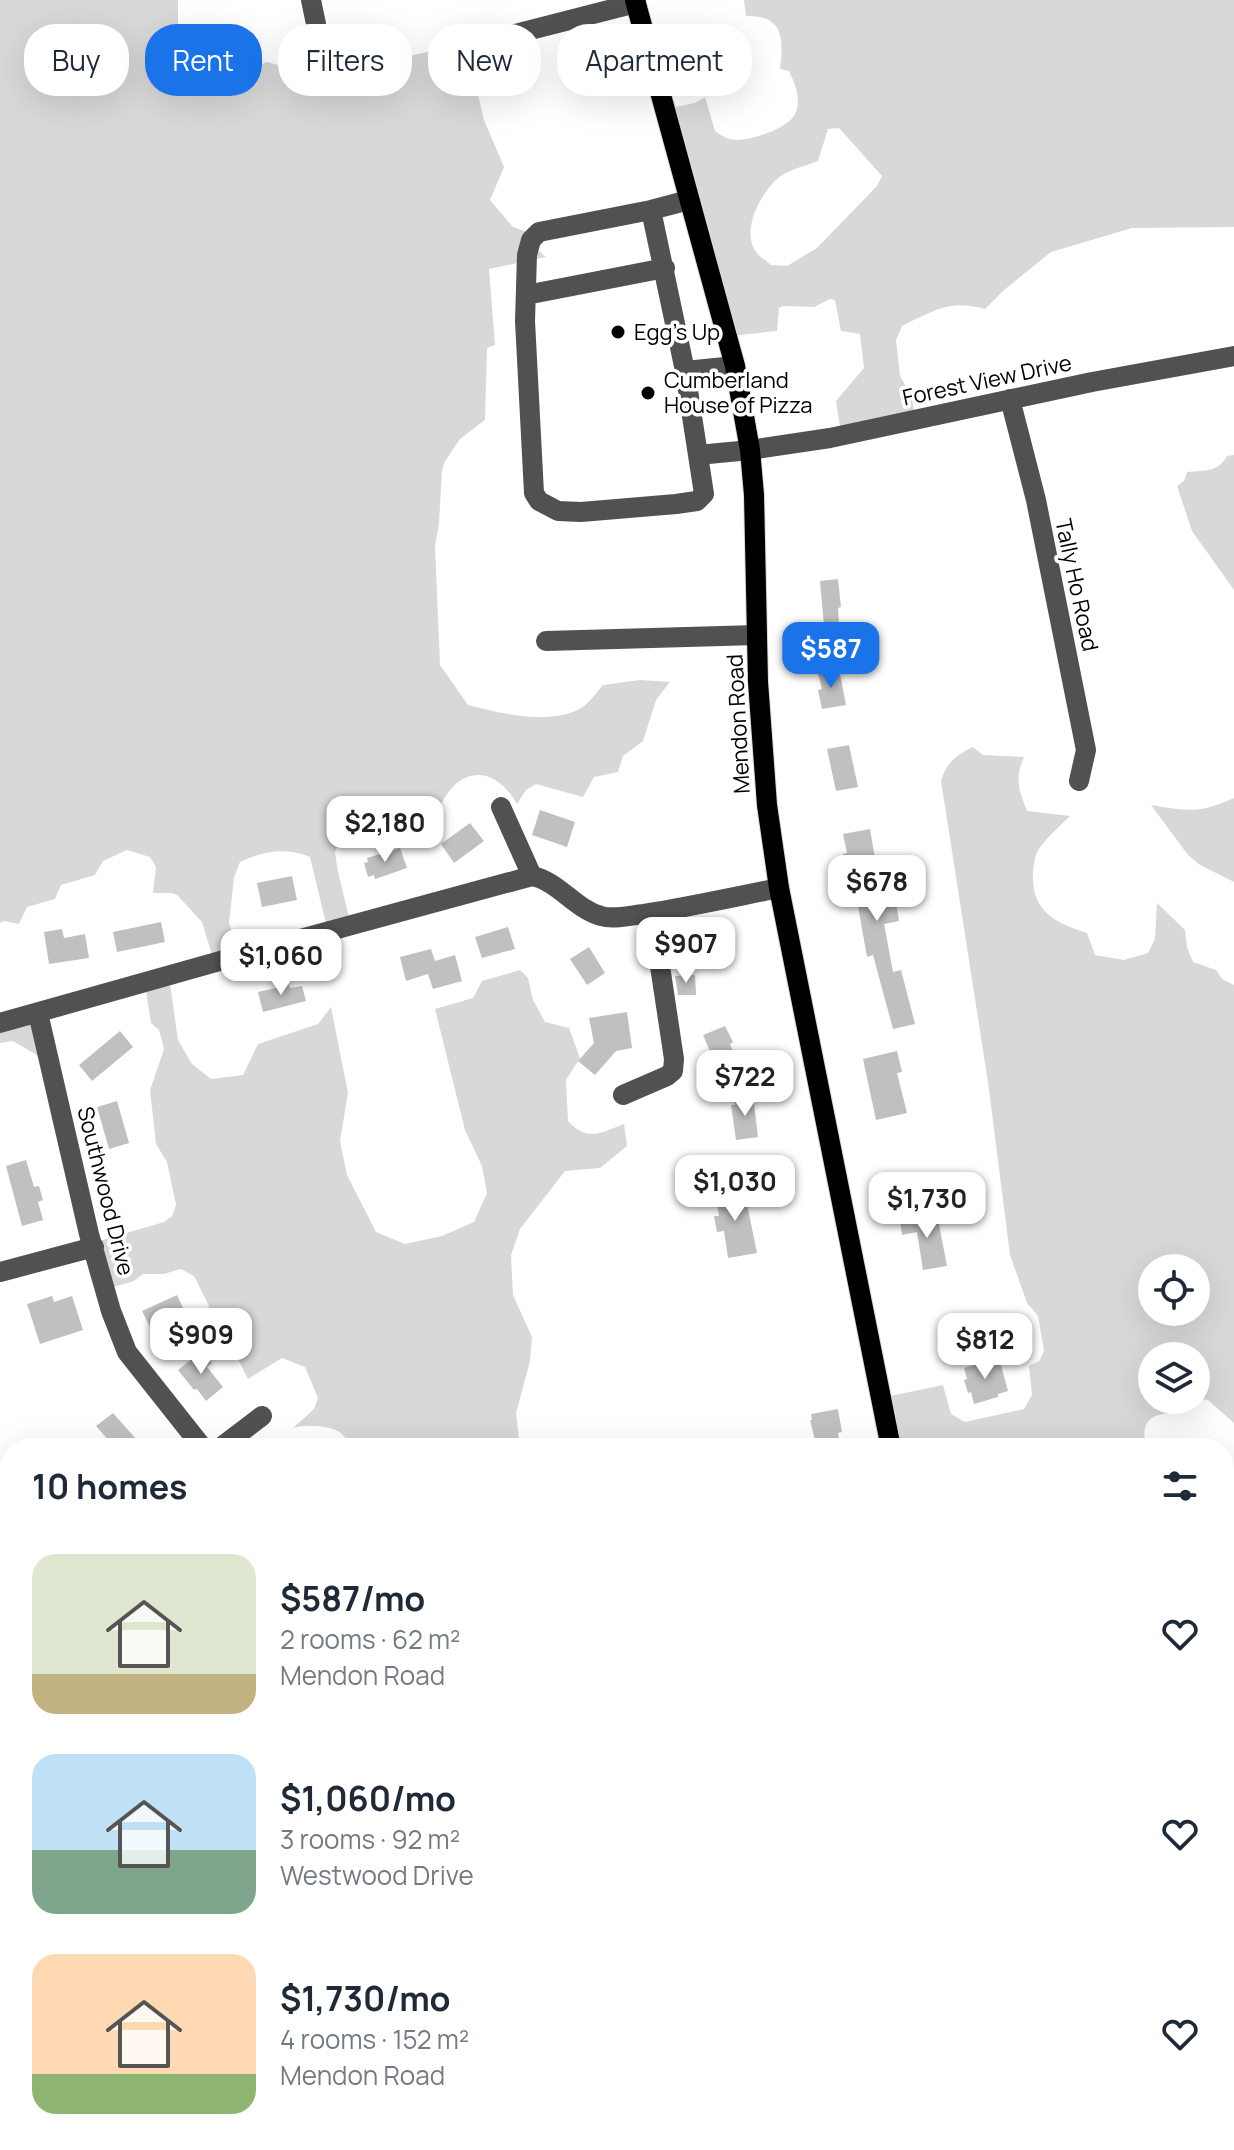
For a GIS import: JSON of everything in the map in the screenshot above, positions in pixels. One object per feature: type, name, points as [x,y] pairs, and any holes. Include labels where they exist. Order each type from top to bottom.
[{"type":"main road","name":"Mendon Road","points":[[635,2],[735,366],[750,450],[767,805],[779,888],[889,1438]]},
{"type":"street","points":[[311,0],[316,24]]},
{"type":"street","points":[[541,27],[635,2]]},
{"type":"street","points":[[651,210],[685,371],[704,494],[697,501],[581,512],[558,511],[539,501],[534,493],[525,321],[527,255],[531,240],[539,232],[689,200]]},
{"type":"street","points":[[526,295],[665,268]]},
{"type":"street","name":"Forest View Drive","points":[[698,455],[830,438],[1010,399],[1234,356]]},
{"type":"street","points":[[685,371],[735,366]]},
{"type":"street","name":"Tally Ho Road","points":[[1010,399],[1036,500],[1086,750],[1079,781]]},
{"type":"street","points":[[546,641],[757,635]]},
{"type":"street","points":[[501,807],[532,876]]},
{"type":"street","points":[[0,1023],[532,876],[542,878],[601,916],[619,917],[779,888]]},
{"type":"street","points":[[623,1095],[673,1071],[674,1059],[652,913]]},
{"type":"street","name":"Southwood Drive","points":[[38,1013],[111,1311],[127,1352],[195,1438]]},
{"type":"street","points":[[0,1272],[94,1247]]},
{"type":"street","points":[[233,1438],[262,1416]]},
{"type":"shaded area","points":[[0,0],[178,0],[178,24],[145,24],[145,96],[262,96],[262,64],[267,62],[278,65],[278,96],[412,96],[412,55],[428,52],[428,96],[478,96],[484,120],[504,167],[490,200],[513,227],[530,233],[531,244],[546,257],[489,269],[495,345],[487,348],[485,420],[460,439],[442,470],[435,546],[440,665],[468,705],[525,716],[569,713],[584,706],[603,685],[640,680],[670,682],[656,700],[643,741],[623,756],[618,772],[594,777],[583,797],[536,784],[526,790],[517,804],[496,780],[473,775],[452,788],[437,815],[418,823],[401,821],[342,836],[335,852],[351,926],[328,932],[310,857],[284,851],[257,855],[240,862],[234,877],[229,923],[237,949],[212,955],[202,922],[177,895],[153,893],[156,867],[150,857],[127,850],[103,861],[95,875],[61,885],[55,899],[27,907],[19,924],[0,923]]},
{"type":"shaded area","points":[[744,0],[1234,0],[1234,227],[1132,228],[1051,252],[985,309],[951,306],[902,326],[896,340],[900,376],[911,395],[917,426],[842,440],[836,401],[864,368],[860,334],[841,331],[835,300],[830,299],[814,307],[779,308],[777,331],[730,336],[665,109],[695,103],[705,97],[715,131],[734,140],[770,132],[791,119],[797,109],[798,98],[789,71],[780,69],[782,48],[778,30],[767,20],[746,16]],"holes":[[[839,128],[882,176],[877,186],[817,248],[787,266],[771,265],[757,253],[752,244],[751,224],[764,194],[781,176],[818,161],[828,129]]]},
{"type":"shaded area","points":[[1234,455],[1234,590],[1192,531],[1177,486],[1184,481],[1187,472],[1215,468],[1227,456]]},
{"type":"shaded area","points":[[973,747],[983,755],[1024,757],[1019,784],[1027,811],[1070,816],[1039,849],[1035,858],[1033,886],[1047,914],[1087,933],[1095,955],[1124,960],[1148,953],[1155,939],[1157,903],[1185,930],[1193,962],[1216,970],[1222,979],[1234,985],[1234,1423],[1210,1402],[1210,1342],[1138,1342],[1138,1414],[1161,1414],[1146,1424],[1145,1438],[884,1438],[876,1399],[943,1385],[951,1414],[965,1422],[1024,1409],[1032,1395],[1029,1366],[1039,1361],[1044,1351],[1038,1316],[1027,1303],[1010,1255],[988,1082],[941,781],[949,764]]},
{"type":"shaded area","points":[[1234,798],[1234,882],[1200,865],[1188,855],[1151,805],[1193,810]]},
{"type":"shaded area","points":[[520,970],[528,978],[533,1000],[545,1022],[569,1028],[580,1058],[566,1080],[568,1121],[588,1134],[601,1133],[624,1124],[627,1146],[600,1168],[565,1171],[520,1229],[511,1255],[513,1295],[532,1337],[530,1361],[516,1413],[519,1438],[345,1438],[340,1432],[327,1428],[293,1428],[314,1409],[318,1398],[305,1367],[282,1358],[248,1379],[226,1338],[206,1322],[209,1306],[194,1276],[181,1269],[164,1274],[143,1274],[134,1281],[106,1289],[92,1243],[164,1222],[172,1216],[176,1205],[167,1162],[156,1144],[150,1090],[164,1049],[159,1030],[151,1023],[145,985],[170,984],[178,1040],[192,1064],[211,1079],[243,1075],[258,1044],[318,1024],[331,1007],[348,1093],[340,1141],[347,1175],[376,1232],[405,1244],[442,1236],[474,1222],[487,1193],[482,1166],[465,1130],[435,1009],[473,998],[482,981]]},
{"type":"shaded area","points":[[34,1016],[47,1061],[13,1041],[0,1043],[0,1024]]},
{"type":"building","points":[[838,579],[839,624],[824,626],[820,581]]},
{"type":"building","points":[[839,669],[846,705],[822,709],[818,673]]},
{"type":"building","points":[[849,745],[858,787],[836,791],[827,749]]},
{"type":"building","points":[[540,810],[575,822],[567,847],[532,835]]},
{"type":"building","points":[[470,823],[484,841],[454,863],[441,844]]},
{"type":"building","points":[[870,829],[883,905],[896,902],[899,921],[884,924],[893,972],[901,970],[915,1024],[893,1029],[873,955],[867,957],[855,889],[843,854],[847,853],[843,834]]},
{"type":"building","points":[[400,848],[407,868],[375,879],[374,875],[368,877],[364,863],[368,862],[367,858]]},
{"type":"building","points":[[292,876],[297,900],[262,907],[257,883]]},
{"type":"building","points":[[161,922],[165,942],[117,952],[113,932]]},
{"type":"building","points":[[508,927],[515,949],[482,958],[475,937]]},
{"type":"building","points":[[62,929],[64,938],[85,934],[89,958],[49,964],[44,932]]},
{"type":"building","points":[[589,947],[605,973],[587,985],[570,959]]},
{"type":"building","points":[[431,949],[435,961],[455,955],[462,981],[433,989],[428,974],[406,981],[400,957]]},
{"type":"building","points":[[695,975],[696,995],[678,995],[675,976]]},
{"type":"building","points":[[289,985],[290,988],[302,986],[306,1001],[263,1012],[258,992]]},
{"type":"building","points":[[627,1012],[632,1048],[616,1051],[595,1075],[578,1061],[594,1043],[589,1018]]},
{"type":"building","points":[[725,1026],[737,1061],[718,1070],[703,1035]]},
{"type":"building","points":[[120,1031],[133,1047],[92,1081],[79,1065]]},
{"type":"building","points":[[897,1051],[902,1072],[897,1073],[907,1113],[876,1120],[863,1059]]},
{"type":"building","points":[[753,1095],[758,1137],[736,1140],[731,1105],[735,1105],[734,1098]]},
{"type":"building","points":[[117,1101],[129,1143],[109,1149],[97,1107]]},
{"type":"building","points":[[26,1160],[34,1187],[39,1186],[43,1200],[38,1202],[43,1220],[22,1226],[6,1166]]},
{"type":"building","points":[[744,1189],[757,1253],[728,1258],[724,1231],[717,1232],[714,1216],[719,1216],[715,1194]]},
{"type":"building","points":[[937,1214],[947,1266],[923,1270],[917,1232],[902,1235],[900,1220]]},
{"type":"building","points":[[177,1295],[183,1308],[174,1312],[186,1339],[166,1348],[158,1331],[153,1333],[142,1311]]},
{"type":"building","points":[[52,1296],[54,1302],[72,1296],[83,1330],[40,1344],[27,1304]]},
{"type":"building","points":[[1018,1330],[1023,1346],[1004,1352],[998,1335]]},
{"type":"building","points":[[202,1351],[212,1363],[207,1367],[223,1387],[206,1401],[178,1370]]},
{"type":"building","points":[[999,1358],[1008,1391],[974,1404],[964,1380],[967,1379],[964,1368]]},
{"type":"building","points":[[838,1409],[842,1432],[838,1433],[839,1438],[814,1438],[811,1414]]},
{"type":"building","points":[[113,1413],[135,1438],[106,1438],[96,1426]]},
{"type":"place","name":"Egg's Up","points":[[618,332]]},
{"type":"place","name":"Cumberland House of Pizza","points":[[648,393]]}]
